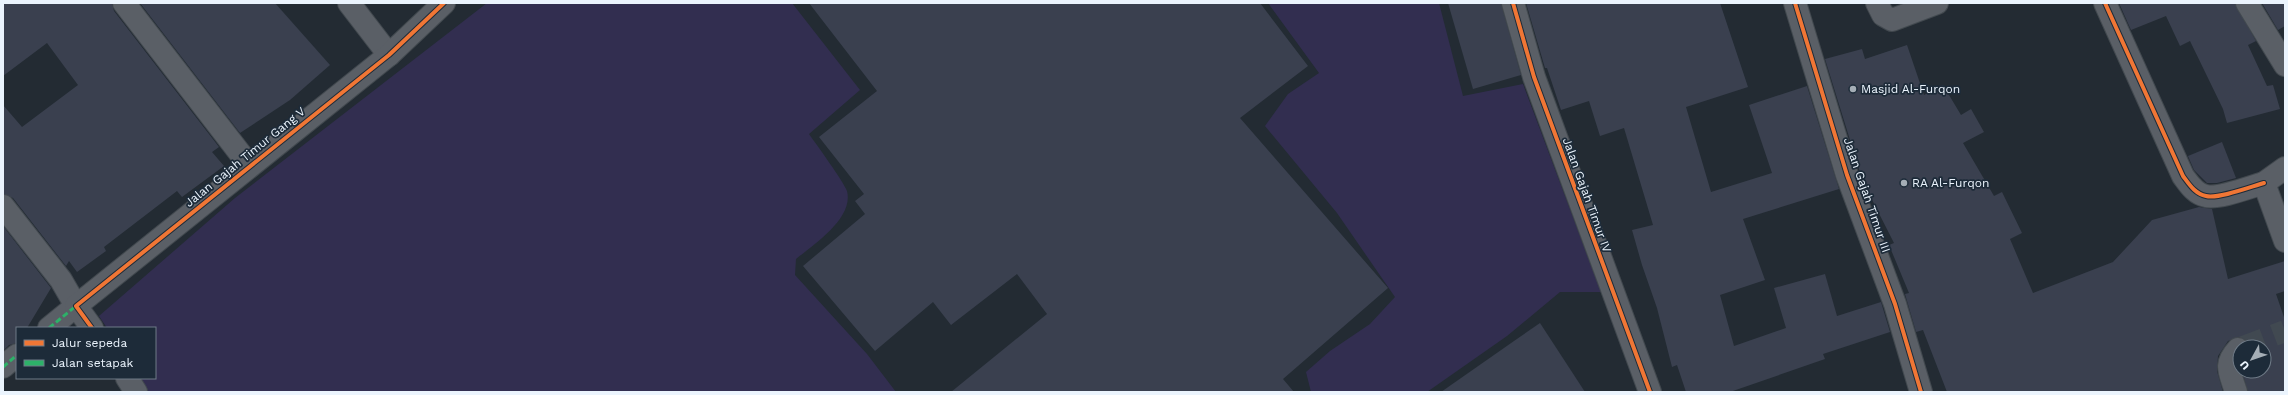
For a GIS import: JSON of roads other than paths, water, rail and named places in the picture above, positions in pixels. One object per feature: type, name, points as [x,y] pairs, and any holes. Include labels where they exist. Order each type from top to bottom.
[{"type":"street","points":[[124,3],[249,165]]},
{"type":"street","points":[[349,3],[389,55]]},
{"type":"street","name":"Jalan Gajah Timur Gang V","points":[[49,327],[249,165],[389,55],[444,3]]},
{"type":"street","name":"Jalan Gajah Timur IV","points":[[1513,3],[1534,77],[1650,392]]},
{"type":"street","name":"Jalan Gajah Timur III","points":[[1795,3],[1847,175],[1894,304],[1921,392]]},
{"type":"street","points":[[1877,3],[1883,15],[1892,20],[1937,3]]},
{"type":"street","points":[[2105,3],[2183,176],[2190,186],[2206,196],[2217,196],[2264,183],[2285,168]]},
{"type":"street","points":[[2247,3],[2285,65]]},
{"type":"street","points":[[2264,183],[2285,241]]},
{"type":"street","points":[[3,206],[61,280],[76,306],[91,327]]},
{"type":"street","points":[[2232,355],[2229,358],[2228,367],[2236,392]]},
{"type":"street","points":[[3,367],[16,356]]},
{"type":"street","points":[[128,379],[136,392]]},
{"type":"tunnel","points":[[2264,339],[2285,331]]},
{"type":"place","name":"Masjid Al-Furqon","points":[[1853,89]]},
{"type":"place","name":"RA Al-Furqon","points":[[1904,183]]}]
